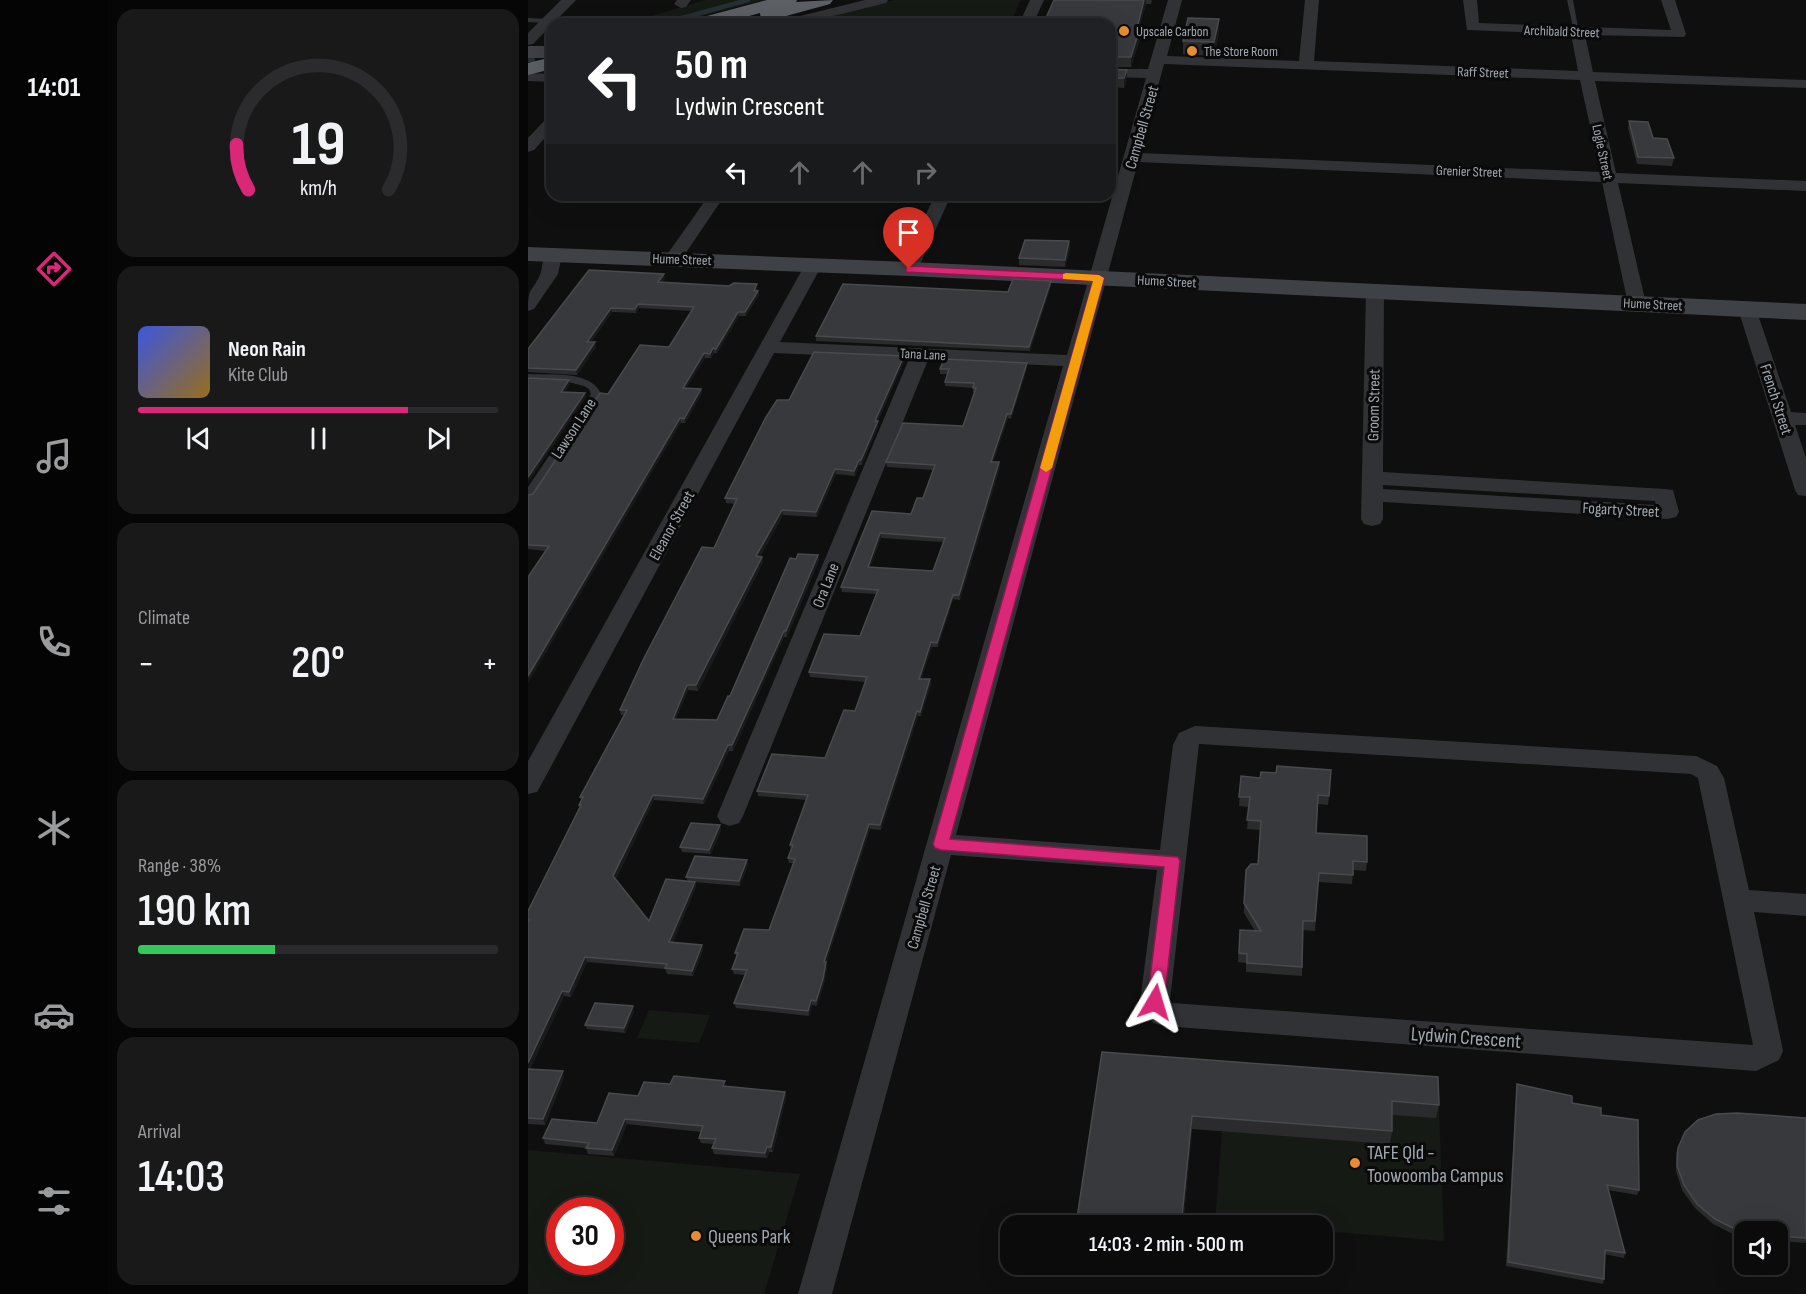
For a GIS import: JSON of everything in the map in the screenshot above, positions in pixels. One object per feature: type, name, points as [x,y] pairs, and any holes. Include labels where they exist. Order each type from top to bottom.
[{"type":"highway","points":[[721,18],[788,0]]},
{"type":"highway","points":[[756,18],[824,0]]},
{"type":"highway","points":[[528,69],[546,64]]},
{"type":"highway","points":[[528,77],[546,73]]},
{"type":"street","points":[[551,18],[569,0]]},
{"type":"street","points":[[809,18],[881,0]]},
{"type":"street","points":[[1029,18],[1037,0]]},
{"type":"street","name":"Campbell Street","points":[[815,1294],[1175,0]]},
{"type":"street","points":[[1306,65],[1312,0]]},
{"type":"street","name":"Archibald Street","points":[[1470,0],[1472,27],[1679,34],[1668,0]]},
{"type":"street","points":[[528,41],[546,23]]},
{"type":"street","name":"Logie Street","points":[[1576,32],[1637,304]]},
{"type":"street","points":[[528,51],[546,52]]},
{"type":"street","name":"Raff Street","points":[[1116,72],[1157,67],[1306,65],[1806,84]]},
{"type":"street","points":[[528,77],[546,78]]},
{"type":"street","points":[[528,147],[546,128]]},
{"type":"street","name":"Grenier Street","points":[[1132,157],[1806,186]]},
{"type":"street","points":[[673,259],[713,201]]},
{"type":"street","points":[[909,269],[940,201]]},
{"type":"street","name":"Hume Street","points":[[528,254],[909,269],[1806,312]]},
{"type":"street","points":[[528,304],[549,274],[553,255]]},
{"type":"street","name":"Eleanor Street","points":[[528,785],[813,265]]},
{"type":"street","name":"Groom Street","points":[[1372,519],[1375,291]]},
{"type":"street","name":"French Street","points":[[1747,309],[1806,490]]},
{"type":"street","name":"Tana Lane","points":[[769,346],[1076,361]]},
{"type":"street","name":"Ora Lane","points":[[730,816],[921,354]]},
{"type":"street","points":[[1783,418],[1806,419]]},
{"type":"street","name":"Fogarty Street","points":[[1372,487],[1665,495],[1668,512],[1372,487]]},
{"type":"street","name":"Lydwin Crescent","points":[[1195,735],[1695,765],[1705,769],[1710,775],[1737,900],[1769,1047],[1766,1055],[1756,1058],[1169,1015],[1160,1010],[1155,1002],[1186,742],[1195,735]]},
{"type":"street","points":[[941,844],[1172,861]]},
{"type":"street","points":[[1737,900],[1806,905]]},
{"type":"lane","name":"Logie Street","points":[[1570,0],[1576,32]]},
{"type":"lane","points":[[528,20],[546,21]]},
{"type":"lane","name":"Lawson Lane","points":[[528,377],[582,380],[594,385],[596,389],[593,398],[528,495]]},
{"type":"shaded area","points":[[705,0],[763,0],[696,18],[645,18]]},
{"type":"shaded area","points":[[894,0],[1021,0],[1013,18],[824,18]]},
{"type":"shaded area","points":[[649,1010],[710,1015],[699,1043],[637,1038]]},
{"type":"shaded area","points":[[1227,1066],[1438,1082],[1444,1241],[1333,1232],[1333,1215],[1216,1215]]},
{"type":"shaded area","name":"Queens Park","points":[[528,1150],[800,1174],[764,1294],[528,1294]]},
{"type":"building","points":[[1054,0],[1144,0],[1137,28],[1140,28],[1131,57],[1116,57],[1116,18],[1046,18]]},
{"type":"building","points":[[1188,18],[1219,19],[1214,42],[1183,41]]},
{"type":"building","points":[[1116,69],[1127,70],[1124,78],[1116,78]]},
{"type":"building","points":[[1629,121],[1648,122],[1653,138],[1667,139],[1674,158],[1638,157]]},
{"type":"building","points":[[1025,240],[1069,241],[1065,260],[1019,258]]},
{"type":"building","points":[[589,270],[664,274],[658,282],[729,286],[734,283],[757,284],[754,291],[758,291],[745,312],[738,312],[716,349],[713,348],[710,354],[704,353],[683,388],[701,389],[684,419],[680,418],[528,676],[528,577],[549,546],[528,545],[528,495],[533,494],[600,393],[608,394],[640,345],[669,347],[694,307],[638,304],[635,309],[611,308],[587,342],[595,342],[576,370],[528,368],[528,349]]},
{"type":"building","points":[[1013,279],[1051,281],[1029,347],[816,336],[843,284],[1008,292]]},
{"type":"building","points":[[814,352],[904,356],[875,421],[878,421],[854,471],[835,469],[816,512],[782,510],[756,556],[762,557],[696,685],[687,685],[673,719],[717,720],[730,696],[790,558],[796,559],[798,554],[818,555],[786,631],[784,631],[732,745],[728,745],[703,799],[653,795],[613,876],[649,921],[666,879],[695,882],[669,942],[702,945],[692,971],[665,968],[667,964],[585,957],[569,992],[562,991],[528,1063],[528,911],[581,805],[579,805],[583,797],[580,797],[627,710],[620,710],[643,660],[702,547],[714,548],[737,499],[725,498],[766,417],[777,400],[789,400]]},
{"type":"building","points":[[944,359],[1027,363],[1011,414],[1007,414],[991,462],[999,462],[959,595],[953,595],[937,643],[931,642],[919,679],[930,679],[920,712],[917,711],[880,825],[869,824],[824,962],[826,962],[823,979],[816,1001],[811,1000],[808,1011],[734,1003],[747,970],[732,969],[738,953],[735,953],[744,929],[769,930],[795,859],[788,858],[793,845],[790,845],[808,795],[757,791],[772,754],[825,758],[844,710],[855,711],[867,677],[809,672],[824,634],[860,636],[878,590],[841,587],[872,511],[911,514],[917,498],[923,498],[935,465],[886,462],[903,423],[963,426],[976,388],[973,388],[974,383],[945,382],[949,369],[940,369]],"holes":[[[880,533],[945,538],[933,571],[868,567]]]},
{"type":"building","points":[[528,378],[569,380],[561,392],[585,393],[528,477]]},
{"type":"building","points":[[1277,766],[1331,770],[1329,796],[1318,795],[1316,833],[1367,836],[1367,862],[1353,861],[1353,875],[1319,873],[1315,921],[1303,921],[1302,967],[1247,963],[1247,954],[1239,953],[1240,930],[1261,931],[1244,903],[1246,870],[1251,864],[1258,864],[1261,821],[1247,820],[1250,797],[1239,797],[1241,776],[1260,778],[1261,772],[1276,773]]},
{"type":"building","points":[[691,823],[720,825],[709,850],[680,847]]},
{"type":"building","points":[[695,856],[747,860],[739,881],[686,877]]},
{"type":"building","points":[[595,1003],[633,1006],[624,1028],[585,1025]]},
{"type":"building","points":[[1102,1052],[1438,1077],[1439,1105],[1392,1101],[1392,1131],[1192,1116],[1182,1215],[1077,1215]]},
{"type":"building","points":[[528,1069],[563,1071],[543,1119],[528,1118]]},
{"type":"building","points":[[674,1076],[725,1081],[723,1086],[785,1092],[771,1147],[767,1147],[765,1153],[712,1148],[716,1139],[699,1138],[703,1126],[625,1119],[612,1150],[586,1148],[589,1143],[543,1138],[552,1119],[597,1123],[609,1093],[638,1096],[644,1082],[670,1084]]},
{"type":"building","points":[[1517,1084],[1572,1096],[1572,1103],[1601,1108],[1601,1115],[1638,1120],[1639,1190],[1607,1185],[1625,1253],[1605,1250],[1604,1279],[1508,1262]]},
{"type":"building","points":[[1737,1113],[1806,1118],[1806,1238],[1788,1237],[1788,1221],[1734,1221],[1734,1228],[1715,1219],[1697,1204],[1684,1185],[1677,1166],[1678,1148],[1685,1132],[1698,1120],[1716,1114]]},
{"type":"waterway","points":[[682,18],[748,0]]},
{"type":"waterway","points":[[528,60],[533,60]]},
{"type":"slow traffic","points":[[1046,468],[1099,278],[1066,276]]},
{"type":"place","name":"Upscale Carbon","points":[[1124,31]]},
{"type":"place","name":"The Store Room","points":[[1192,51]]},
{"type":"place","name":"TAFE Qld - Toowoomba Campus","points":[[1355,1163]]},
{"type":"place","name":"Queens Park","points":[[696,1236]]},
{"type":"route","points":[[909,269],[1099,278],[941,844],[1172,861],[1155,1002]]}]
